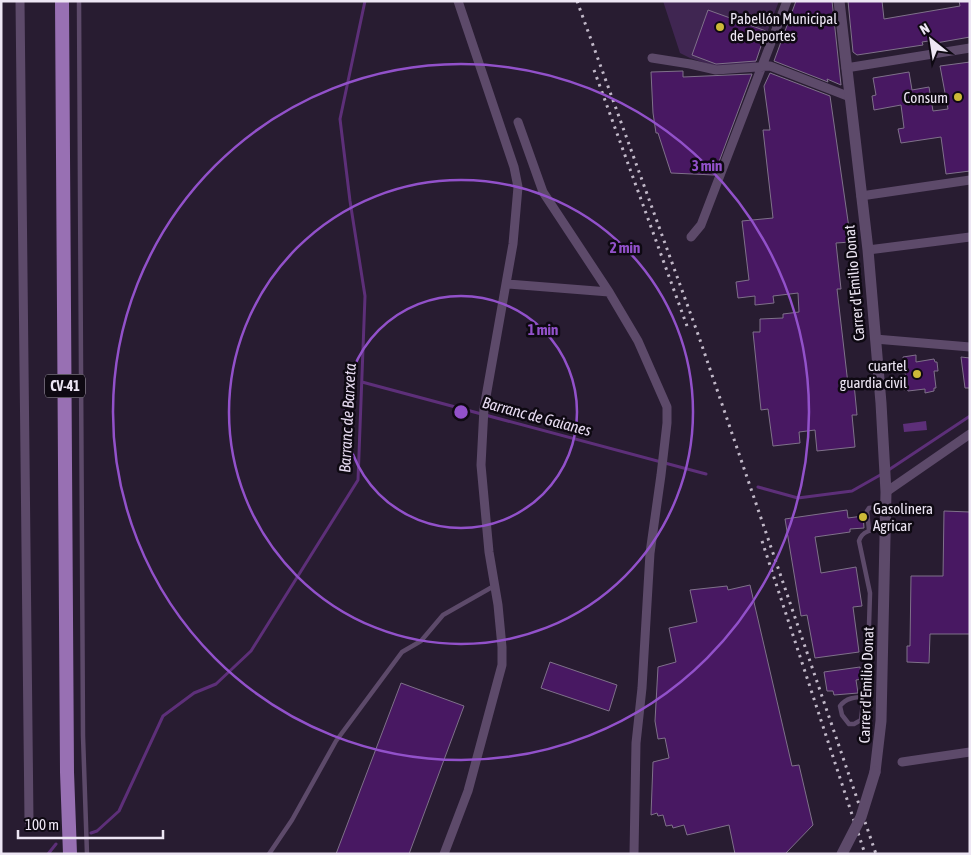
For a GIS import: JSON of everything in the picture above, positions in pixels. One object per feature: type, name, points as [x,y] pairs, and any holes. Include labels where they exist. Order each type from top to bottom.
[{"type":"main road","name":"CV-41","points":[[62,1],[67,772],[70,854]]},
{"type":"street","points":[[20,1],[29,821]]},
{"type":"street","points":[[444,854],[468,791],[502,665],[500,622],[489,552],[481,465],[484,408],[514,244],[518,187],[514,167],[458,1]]},
{"type":"street","points":[[691,237],[701,224],[787,1]]},
{"type":"street","name":"Carrer d'Emilio Donat","points":[[839,1],[868,250],[886,478],[882,721],[875,772],[861,817],[842,854]]},
{"type":"street","points":[[846,68],[970,48]]},
{"type":"street","points":[[652,58],[716,70],[770,66],[850,97]]},
{"type":"street","points":[[518,122],[543,192],[609,292],[638,341],[667,407],[662,475],[650,553],[642,688],[636,743],[634,854]]},
{"type":"street","points":[[861,196],[970,180]]},
{"type":"street","points":[[868,250],[970,237]]},
{"type":"street","points":[[507,284],[609,292]]},
{"type":"street","points":[[875,339],[970,347]]},
{"type":"street","points":[[886,492],[970,434]]},
{"type":"street","points":[[902,762],[970,752]]},
{"type":"lane","points":[[79,1],[83,726],[87,854]]},
{"type":"lane","points":[[869,530],[867,511],[869,508],[885,506]]},
{"type":"lane","points":[[864,698],[849,699],[840,706],[842,715],[849,724],[854,724],[861,720],[864,698],[868,658],[870,592],[859,541],[861,535],[869,530],[884,529]]},
{"type":"lane","points":[[269,854],[292,820],[336,741],[402,652],[421,641],[443,615],[494,586]]},
{"type":"shaded area","name":"Pabellón Municipal de Deportes","points":[[663,1],[779,1],[755,64],[717,67],[680,53]]},
{"type":"shaded area","points":[[926,421],[927,430],[904,432],[903,424]]},
{"type":"building","points":[[796,1],[832,1],[841,85],[827,79],[828,82],[774,61]]},
{"type":"building","points":[[848,1],[882,1],[884,19],[960,6],[959,1],[970,1],[970,37],[936,43],[935,40],[922,42],[923,45],[857,55],[853,52]]},
{"type":"building","points":[[708,10],[766,31],[756,61],[716,64],[692,55]]},
{"type":"building","points":[[970,62],[970,171],[946,174],[941,137],[901,143],[898,129],[904,128],[901,105],[874,110],[872,96],[876,95],[873,78],[909,72],[912,90],[929,87],[933,111],[948,109],[940,66]]},
{"type":"building","points":[[683,71],[683,77],[752,74],[714,175],[671,173],[658,133],[656,133],[651,72]]},
{"type":"building","points":[[770,73],[830,96],[851,242],[836,243],[841,289],[837,289],[848,384],[854,384],[857,415],[852,415],[855,447],[817,451],[815,430],[799,432],[800,443],[773,446],[768,409],[761,410],[753,332],[760,332],[760,319],[783,318],[783,314],[799,312],[798,293],[773,296],[774,303],[755,305],[755,296],[738,298],[736,282],[749,280],[742,221],[773,218],[763,130],[770,130],[764,86]]},
{"type":"building","name":"cuartel guardia civil","points":[[916,355],[916,362],[934,359],[937,362],[938,371],[934,371],[936,388],[934,388],[934,391],[925,393],[925,389],[904,390],[903,380],[906,380],[903,357]]},
{"type":"building","points":[[961,357],[970,358],[970,388],[965,388]]},
{"type":"building","points":[[847,510],[848,518],[863,516],[864,528],[850,529],[850,532],[815,537],[821,573],[856,567],[862,606],[853,607],[859,652],[815,658],[807,615],[801,616],[785,519]]},
{"type":"building","points":[[944,511],[970,512],[970,634],[930,634],[929,663],[907,662],[907,646],[910,646],[911,576],[943,576]]},
{"type":"building","points":[[750,585],[792,766],[799,765],[813,825],[785,854],[735,854],[729,825],[687,835],[684,825],[673,828],[672,825],[666,826],[663,815],[658,816],[657,813],[651,815],[653,762],[669,758],[665,738],[658,739],[655,721],[658,667],[676,662],[669,628],[697,622],[690,590],[727,586],[728,590]]},
{"type":"building","points":[[550,662],[617,685],[609,711],[541,688]]},
{"type":"building","points":[[860,667],[862,679],[856,680],[858,693],[834,695],[833,691],[827,691],[824,672]]},
{"type":"building","points":[[401,683],[464,706],[409,854],[336,854]]},
{"type":"waterway","name":"Barranc de Barxeta","points":[[91,833],[97,831],[119,811],[163,716],[194,693],[216,684],[251,651],[358,480],[365,296],[350,201],[340,119],[365,1]]},
{"type":"waterway","name":"Barranc de Gaianes","points":[[362,382],[706,474]]},
{"type":"waterway","name":"Barranc de Gaianes","points":[[887,471],[970,416]]},
{"type":"waterway","name":"Barranc de Gaianes","points":[[758,487],[798,498],[852,491],[882,474]]},
{"type":"waterway","name":"Barranc de Barxeta","points":[[48,854],[56,844]]},
{"type":"railway","points":[[577,1],[699,337],[876,854]]},
{"type":"railway","points":[[594,70],[687,326]]},
{"type":"railway","points":[[762,541],[865,854]]},
{"type":"place","name":"Pabellón Municipal de Deportes","points":[[720,27]]},
{"type":"place","name":"Consum","points":[[958,97]]},
{"type":"place","name":"cuartel guardia civil","points":[[917,374]]},
{"type":"place","name":"Gasolinera Agricar","points":[[863,517]]}]
